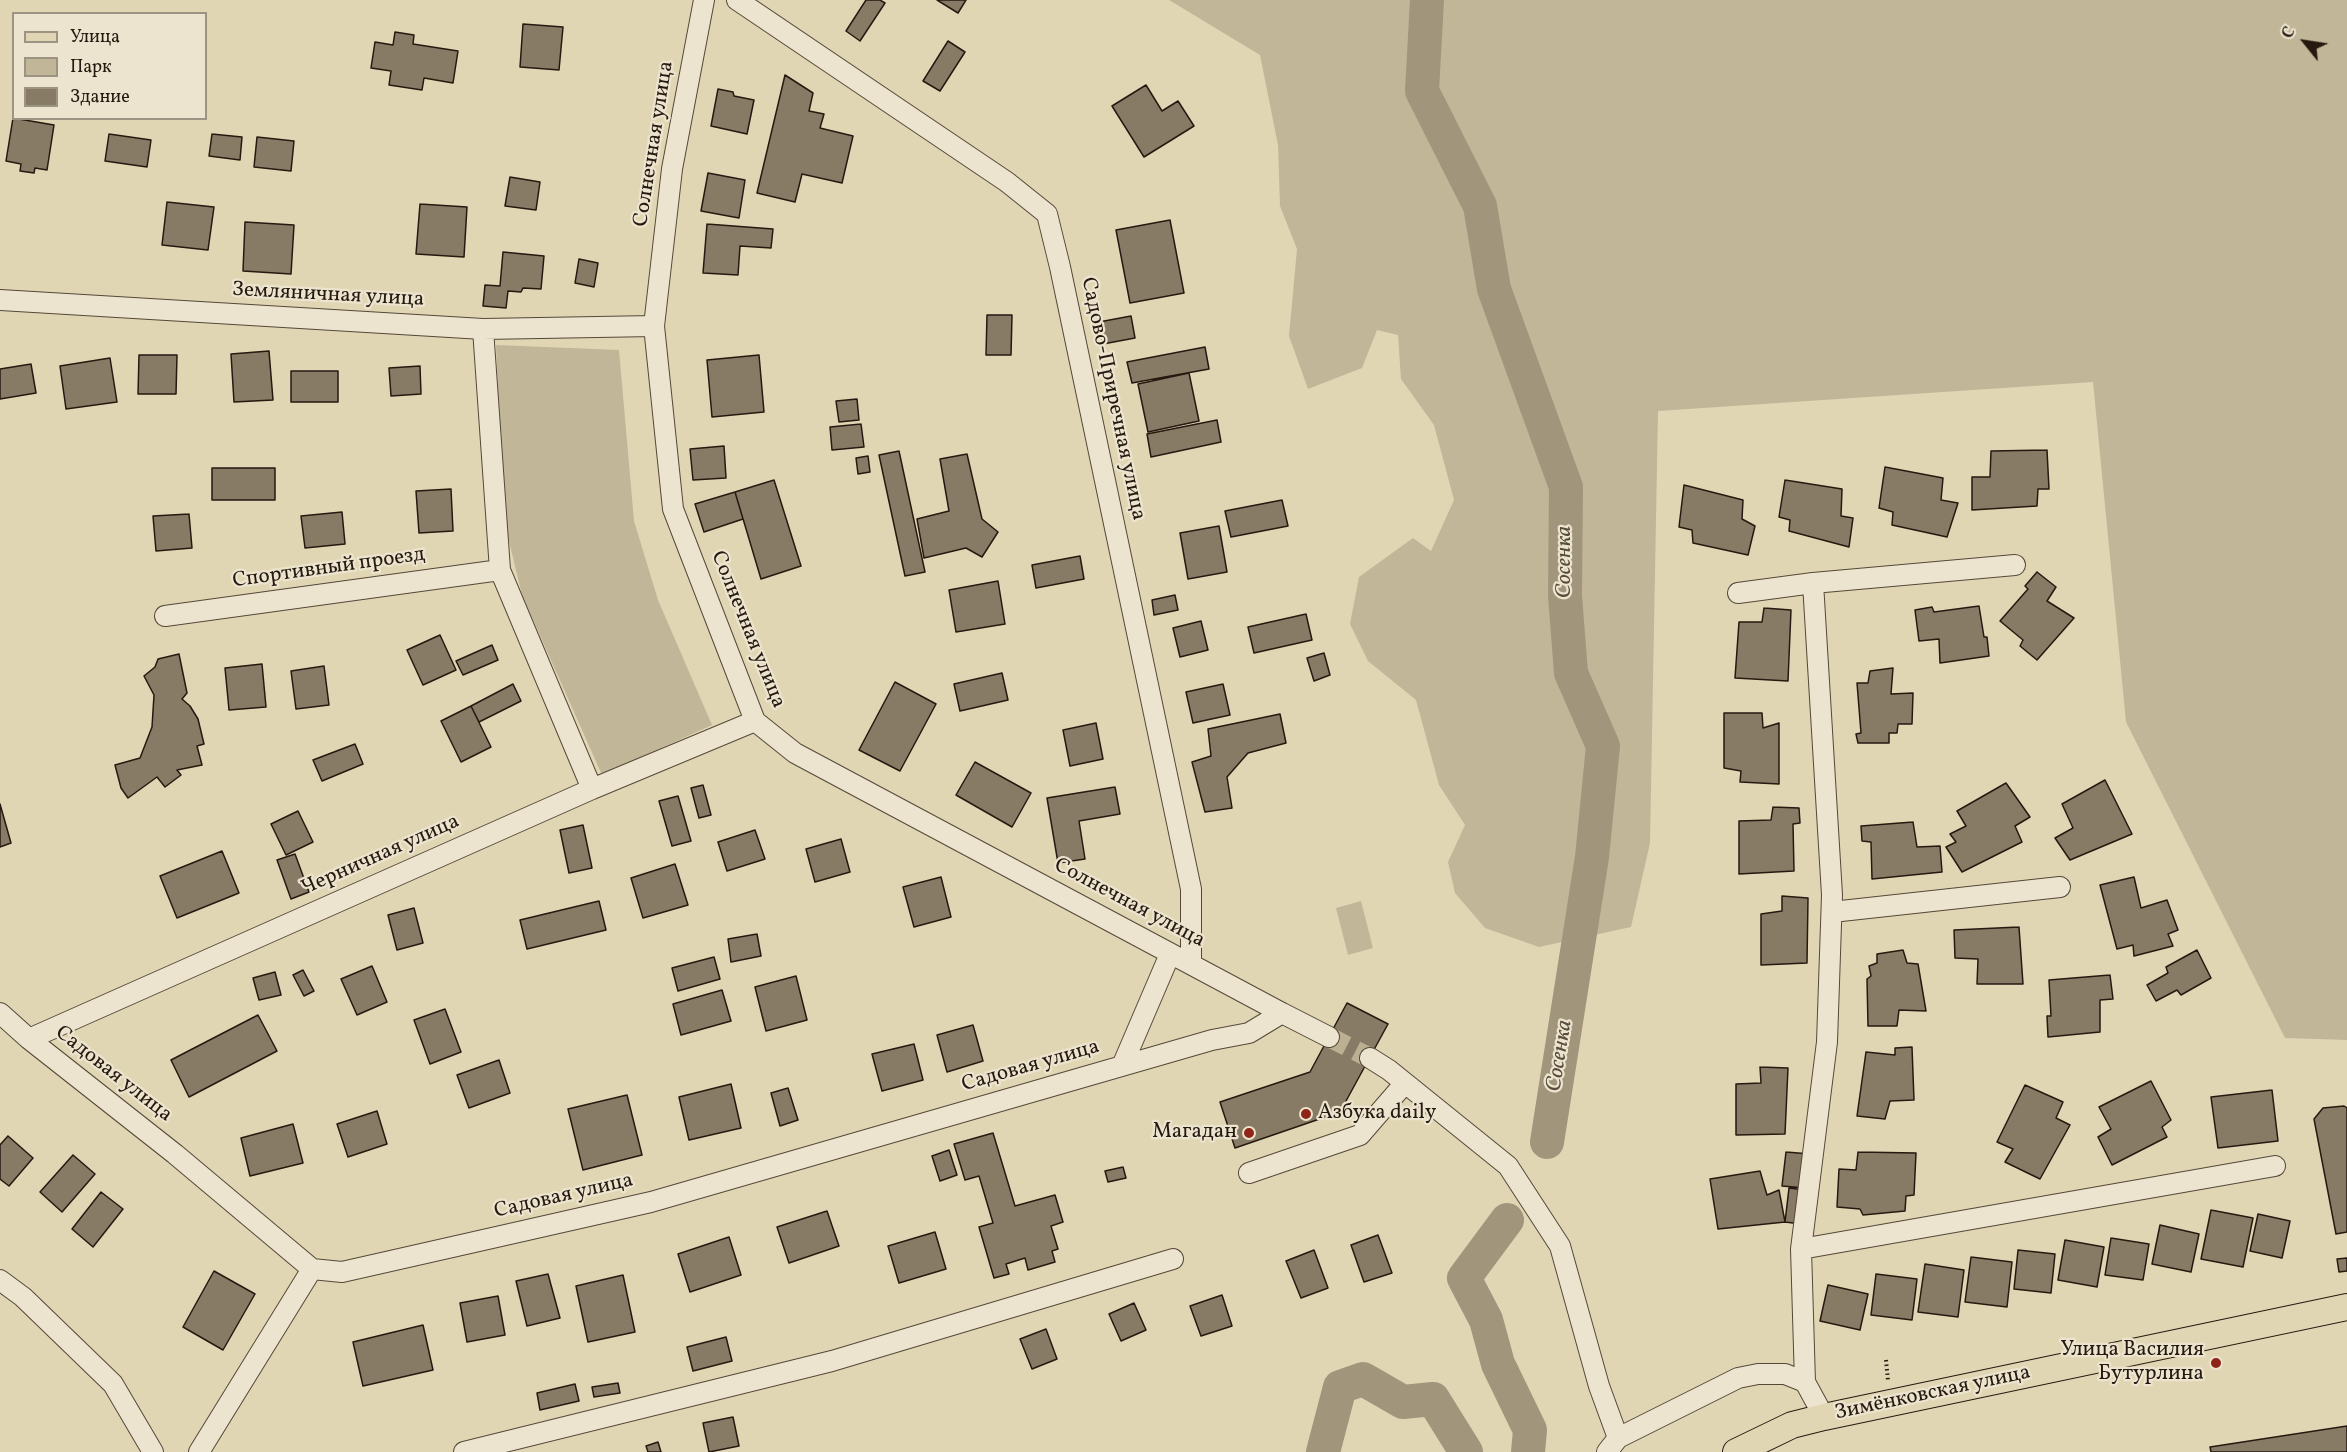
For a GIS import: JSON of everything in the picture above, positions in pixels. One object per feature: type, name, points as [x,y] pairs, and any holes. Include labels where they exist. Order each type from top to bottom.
[{"type":"main road","name":"Зимёнковская улица","points":[[1736,1452],[1792,1425],[1824,1417],[2347,1307]]},
{"type":"street","name":"Солнечная улица","points":[[704,0],[672,169],[654,326],[673,509],[755,721],[795,753],[1329,1037]]},
{"type":"street","name":"Садово-Приречная улица","points":[[737,0],[1007,182],[1047,214],[1191,889],[1191,964]]},
{"type":"street","name":"Земляничная улица","points":[[0,300],[483,329],[654,326]]},
{"type":"street","points":[[483,329],[500,570],[592,789]]},
{"type":"street","points":[[1738,593],[1813,582],[2015,565]]},
{"type":"street","name":"Спортивный проезд","points":[[165,616],[500,570]]},
{"type":"street","points":[[1813,582],[1832,912],[1827,1041],[1802,1249],[1805,1382],[1824,1417]]},
{"type":"street","name":"Черничная улица","points":[[29,1039],[592,789],[755,721]]},
{"type":"street","points":[[1832,912],[2060,887]]},
{"type":"street","points":[[1122,1066],[1170,954]]},
{"type":"street","name":"Садовая улица","points":[[0,1013],[29,1039],[175,1154],[312,1269],[342,1272],[651,1202],[1212,1040],[1249,1033],[1282,1012]]},
{"type":"street","points":[[1370,1058],[1405,1083],[1508,1166],[1560,1246],[1613,1445],[1738,1378],[1758,1374],[1785,1374],[1805,1382]]},
{"type":"street","points":[[1250,1173],[1360,1135],[1405,1083]]},
{"type":"street","points":[[1802,1249],[2275,1166]]},
{"type":"street","points":[[464,1452],[832,1361],[1173,1259]]},
{"type":"street","points":[[199,1452],[312,1269]]},
{"type":"street","points":[[0,1280],[23,1297],[113,1384],[153,1452]]},
{"type":"green space","points":[[1169,0],[2347,0],[2347,1040],[2285,1038],[2126,722],[2093,382],[1658,411],[1650,843],[1631,927],[1539,947],[1485,928],[1455,893],[1448,862],[1465,825],[1439,785],[1416,700],[1368,661],[1350,624],[1359,577],[1413,538],[1431,551],[1454,500],[1434,425],[1401,379],[1398,335],[1377,330],[1362,368],[1308,389],[1289,336],[1297,249],[1280,206],[1278,145],[1260,55]]},
{"type":"green space","points":[[496,345],[619,350],[634,521],[658,600],[712,725],[602,775],[522,595],[503,516]]},
{"type":"green space","points":[[1361,901],[1373,948],[1348,955],[1336,908]]},
{"type":"building","points":[[866,0],[880,0],[885,3],[860,41],[846,31]]},
{"type":"building","points":[[937,0],[966,0],[958,13]]},
{"type":"building","points":[[523,24],[563,27],[559,70],[520,67]]},
{"type":"building","points":[[395,32],[414,35],[413,44],[458,51],[453,83],[424,78],[422,90],[389,85],[391,71],[371,68],[375,42],[393,45]]},
{"type":"building","points":[[948,41],[965,52],[940,91],[923,81]]},
{"type":"building","points":[[785,75],[813,93],[809,111],[824,114],[820,128],[853,136],[842,183],[802,174],[795,202],[757,193]]},
{"type":"building","points":[[1146,85],[1162,111],[1178,101],[1194,126],[1144,157],[1112,106]]},
{"type":"building","points":[[718,89],[733,92],[734,96],[754,100],[747,134],[711,126]]},
{"type":"building","points":[[13,120],[54,125],[47,170],[35,168],[34,173],[20,171],[21,164],[6,161]]},
{"type":"building","points":[[109,134],[151,140],[147,167],[105,161]]},
{"type":"building","points":[[212,134],[242,137],[240,160],[209,156]]},
{"type":"building","points":[[257,137],[294,141],[291,171],[254,167]]},
{"type":"building","points":[[708,173],[745,180],[739,218],[701,211]]},
{"type":"building","points":[[510,177],[540,182],[536,210],[505,206]]},
{"type":"building","points":[[167,202],[214,207],[208,250],[162,245]]},
{"type":"building","points":[[420,204],[467,207],[464,257],[416,254]]},
{"type":"building","points":[[1170,220],[1184,293],[1130,303],[1116,230]]},
{"type":"building","points":[[245,222],[294,225],[291,274],[243,271]]},
{"type":"building","points":[[707,224],[773,229],[771,248],[740,246],[738,275],[703,273]]},
{"type":"building","points":[[503,252],[544,256],[541,289],[523,288],[521,292],[508,291],[506,308],[483,306],[485,285],[500,286]]},
{"type":"building","points":[[579,259],[598,263],[594,287],[575,283]]},
{"type":"building","points":[[987,315],[1012,315],[1011,355],[986,355]]},
{"type":"building","points":[[1131,316],[1135,338],[1103,344],[1099,322]]},
{"type":"building","points":[[1205,347],[1209,369],[1132,383],[1127,362]]},
{"type":"building","points":[[269,351],[273,400],[234,402],[231,354]]},
{"type":"building","points":[[139,355],[177,355],[176,394],[138,394]]},
{"type":"building","points":[[759,355],[764,412],[712,417],[707,360]]},
{"type":"building","points":[[110,358],[117,402],[66,409],[60,366]]},
{"type":"building","points":[[31,364],[36,393],[0,399],[0,369]]},
{"type":"building","points":[[420,366],[421,394],[391,396],[389,368]]},
{"type":"building","points":[[291,371],[338,371],[338,402],[291,402]]},
{"type":"building","points":[[1189,373],[1199,421],[1148,432],[1138,384]]},
{"type":"building","points":[[857,399],[859,420],[839,422],[836,401]]},
{"type":"building","points":[[1217,420],[1221,442],[1151,457],[1147,434]]},
{"type":"building","points":[[861,424],[864,447],[832,450],[830,427]]},
{"type":"building","points":[[724,446],[726,478],[693,480],[690,449]]},
{"type":"building","points":[[2047,450],[2049,489],[2038,489],[2037,506],[1972,510],[1972,477],[1990,477],[1991,451]]},
{"type":"building","points":[[899,451],[925,572],[905,576],[879,455]]},
{"type":"building","points":[[967,454],[982,519],[998,532],[982,557],[966,548],[924,558],[917,519],[949,511],[940,459]]},
{"type":"building","points":[[868,456],[870,472],[858,474],[856,458]]},
{"type":"building","points":[[1885,467],[1943,478],[1941,500],[1958,503],[1947,537],[1892,525],[1893,512],[1879,508]]},
{"type":"building","points":[[212,468],[275,468],[275,500],[212,500]]},
{"type":"building","points":[[774,480],[801,566],[761,579],[735,492]]},
{"type":"building","points":[[1785,480],[1842,489],[1841,516],[1853,518],[1849,547],[1789,531],[1790,520],[1779,517]]},
{"type":"building","points":[[1684,485],[1743,500],[1742,519],[1755,526],[1748,555],[1693,543],[1692,530],[1679,527]]},
{"type":"building","points":[[451,489],[453,531],[419,533],[416,491]]},
{"type":"building","points":[[735,492],[743,519],[704,532],[695,504]]},
{"type":"building","points":[[1282,500],[1288,526],[1231,537],[1225,511]]},
{"type":"building","points":[[342,512],[345,544],[305,548],[301,516]]},
{"type":"building","points":[[189,514],[192,548],[156,551],[153,516]]},
{"type":"building","points":[[1219,526],[1227,572],[1188,579],[1180,533]]},
{"type":"building","points":[[1080,556],[1084,579],[1036,588],[1032,565]]},
{"type":"building","points":[[2037,572],[2056,587],[2047,601],[2074,618],[2037,660],[2020,646],[2023,640],[2000,621],[2028,589],[2025,586]]},
{"type":"building","points":[[998,581],[1005,624],[956,632],[949,590]]},
{"type":"building","points":[[1175,595],[1178,610],[1154,615],[1152,600]]},
{"type":"building","points":[[1979,606],[1989,656],[1940,663],[1939,639],[1919,641],[1915,610],[1932,607],[1934,612]]},
{"type":"building","points":[[1764,608],[1791,610],[1788,681],[1735,678],[1739,622],[1762,622]]},
{"type":"building","points":[[1306,614],[1312,640],[1254,653],[1248,627]]},
{"type":"building","points":[[1201,621],[1208,650],[1180,657],[1173,628]]},
{"type":"building","points":[[440,635],[456,670],[423,685],[407,650]]},
{"type":"building","points":[[492,645],[498,660],[463,675],[456,661]]},
{"type":"building","points":[[1324,653],[1330,675],[1314,681],[1307,658]]},
{"type":"building","points":[[179,654],[187,693],[182,699],[190,706],[198,719],[204,744],[197,746],[202,765],[177,770],[181,775],[165,787],[157,777],[128,798],[121,788],[115,765],[140,758],[152,727],[154,695],[144,676],[155,667],[158,659]]},
{"type":"building","points":[[262,664],[266,707],[229,710],[225,668]]},
{"type":"building","points":[[324,666],[329,705],[296,709],[291,671]]},
{"type":"building","points":[[1893,668],[1891,694],[1913,693],[1912,724],[1898,724],[1897,733],[1889,733],[1889,743],[1858,743],[1856,734],[1861,733],[1857,683],[1868,683],[1870,671]]},
{"type":"building","points":[[1002,673],[1008,700],[960,711],[954,684]]},
{"type":"building","points":[[895,682],[936,704],[900,771],[859,750]]},
{"type":"building","points":[[513,684],[521,701],[479,722],[471,706]]},
{"type":"building","points":[[1223,684],[1230,715],[1193,723],[1186,692]]},
{"type":"building","points":[[471,706],[491,747],[461,762],[441,721]]},
{"type":"building","points":[[1724,713],[1762,713],[1763,728],[1779,723],[1779,784],[1740,782],[1741,771],[1724,768]]},
{"type":"building","points":[[1280,714],[1286,743],[1248,753],[1227,777],[1232,808],[1205,812],[1192,762],[1211,756],[1208,729]]},
{"type":"building","points":[[1096,723],[1103,759],[1070,766],[1063,730]]},
{"type":"building","points":[[355,744],[363,764],[322,781],[313,760]]},
{"type":"building","points":[[975,762],[1031,793],[1012,827],[956,795]]},
{"type":"building","points":[[2105,780],[2132,834],[2070,860],[2055,838],[2073,828],[2062,804]]},
{"type":"building","points":[[2006,783],[2030,817],[2015,826],[2022,842],[1962,872],[1946,847],[1956,842],[1950,834],[1966,826],[1957,811]]},
{"type":"building","points":[[703,785],[711,815],[699,818],[691,788]]},
{"type":"building","points":[[1115,787],[1120,814],[1079,821],[1085,859],[1058,863],[1047,798]]},
{"type":"building","points":[[678,796],[691,841],[672,846],[659,801]]},
{"type":"building","points":[[0,804],[11,843],[0,847]]},
{"type":"building","points":[[1773,807],[1799,808],[1800,823],[1793,824],[1794,871],[1739,874],[1739,821],[1771,820]]},
{"type":"building","points":[[298,811],[313,842],[286,855],[271,824]]},
{"type":"building","points":[[1913,822],[1917,847],[1940,846],[1942,872],[1872,879],[1871,842],[1862,841],[1861,826]]},
{"type":"building","points":[[583,825],[592,868],[569,873],[560,830]]},
{"type":"building","points":[[755,830],[765,859],[727,871],[718,842]]},
{"type":"building","points":[[841,839],[850,872],[815,882],[806,849]]},
{"type":"building","points":[[222,851],[239,893],[177,918],[160,876]]},
{"type":"building","points":[[295,854],[309,892],[291,899],[277,860]]},
{"type":"building","points":[[675,864],[688,905],[643,918],[631,878]]},
{"type":"building","points":[[941,877],[951,917],[914,927],[903,887]]},
{"type":"building","points":[[2134,877],[2141,908],[2167,900],[2178,930],[2168,934],[2173,946],[2134,956],[2133,945],[2117,949],[2100,885]]},
{"type":"building","points":[[1782,896],[1808,898],[1807,963],[1761,965],[1761,914],[1782,911]]},
{"type":"building","points":[[599,901],[606,930],[527,949],[520,920]]},
{"type":"building","points":[[414,908],[423,943],[397,950],[388,915]]},
{"type":"building","points":[[2019,927],[2023,984],[1977,984],[1978,959],[1955,958],[1954,930]]},
{"type":"building","points":[[757,934],[761,956],[731,962],[728,939]]},
{"type":"building","points":[[1903,950],[1907,963],[1918,964],[1926,1011],[1899,1010],[1897,1026],[1868,1026],[1867,979],[1871,976],[1869,966],[1877,963],[1877,954]]},
{"type":"building","points":[[2197,950],[2211,978],[2181,995],[2177,990],[2156,1001],[2147,985],[2168,973],[2166,967]]},
{"type":"building","points":[[714,957],[720,979],[678,991],[672,968]]},
{"type":"building","points":[[372,966],[387,1002],[357,1015],[341,979]]},
{"type":"building","points":[[303,970],[314,991],[304,996],[293,975]]},
{"type":"building","points":[[275,972],[281,995],[259,1000],[253,978]]},
{"type":"building","points":[[2110,975],[2113,999],[2100,1000],[2100,1032],[2048,1037],[2047,1016],[2051,1016],[2049,980]]},
{"type":"building","points":[[796,976],[807,1020],[766,1031],[755,987]]},
{"type":"building","points":[[722,990],[731,1021],[681,1035],[673,1004]]},
{"type":"building","points":[[1347,1003],[1388,1024],[1340,1112],[1235,1148],[1220,1102],[1310,1072]]},
{"type":"building","points":[[445,1009],[461,1052],[430,1064],[414,1020]]},
{"type":"building","points":[[258,1015],[277,1051],[189,1097],[171,1060]]},
{"type":"building","points":[[973,1025],[983,1061],[947,1072],[937,1035]]},
{"type":"building","points":[[914,1044],[923,1080],[882,1091],[872,1054]]},
{"type":"building","points":[[1912,1047],[1914,1100],[1890,1101],[1885,1119],[1857,1116],[1866,1052],[1895,1055],[1895,1048]]},
{"type":"building","points":[[499,1060],[510,1093],[469,1108],[457,1075]]},
{"type":"building","points":[[1760,1067],[1788,1068],[1785,1134],[1736,1135],[1736,1084],[1761,1083]]},
{"type":"building","points":[[2151,1081],[2171,1120],[2162,1127],[2167,1137],[2112,1165],[2098,1137],[2111,1129],[2099,1107]]},
{"type":"building","points":[[731,1084],[741,1128],[689,1140],[679,1097]]},
{"type":"building","points":[[2025,1085],[2063,1102],[2056,1118],[2070,1125],[2040,1179],[2005,1162],[2013,1149],[1997,1142]]},
{"type":"building","points":[[788,1088],[798,1120],[780,1126],[771,1093]]},
{"type":"building","points":[[2272,1090],[2278,1141],[2218,1148],[2211,1097]]},
{"type":"building","points":[[627,1095],[642,1155],[583,1170],[568,1109]]},
{"type":"building","points":[[2344,1106],[2347,1108],[2347,1232],[2336,1234],[2314,1119],[2323,1108]]},
{"type":"building","points":[[377,1111],[387,1144],[348,1157],[337,1124]]},
{"type":"building","points":[[293,1124],[303,1163],[250,1176],[241,1138]]},
{"type":"building","points":[[993,1133],[1015,1206],[1055,1195],[1063,1222],[1051,1226],[1058,1249],[1052,1251],[1055,1262],[1028,1270],[1025,1258],[1006,1264],[1009,1274],[994,1278],[979,1227],[993,1223],[979,1176],[965,1180],[954,1144]]},
{"type":"building","points":[[8,1136],[33,1158],[9,1186],[0,1179],[0,1145]]},
{"type":"building","points":[[949,1150],[957,1175],[940,1181],[932,1156]]},
{"type":"building","points":[[1786,1152],[1810,1154],[1805,1188],[1782,1186]]},
{"type":"building","points":[[1858,1152],[1916,1153],[1914,1195],[1906,1196],[1905,1211],[1863,1215],[1860,1209],[1837,1207],[1839,1169],[1856,1170]]},
{"type":"building","points":[[73,1155],[95,1174],[62,1212],[40,1192]]},
{"type":"building","points":[[1123,1167],[1126,1178],[1108,1182],[1105,1171]]},
{"type":"building","points":[[1760,1171],[1767,1195],[1779,1190],[1785,1222],[1718,1229],[1710,1179]]},
{"type":"building","points":[[1789,1188],[1805,1190],[1801,1224],[1785,1222]]},
{"type":"building","points":[[101,1192],[123,1209],[93,1247],[72,1229]]},
{"type":"building","points":[[2211,1210],[2253,1218],[2243,1267],[2201,1259]]},
{"type":"building","points":[[827,1211],[839,1246],[789,1263],[777,1227]]},
{"type":"building","points":[[2258,1214],[2290,1221],[2282,1258],[2250,1251]]},
{"type":"building","points":[[2160,1225],[2199,1234],[2191,1272],[2152,1264]]},
{"type":"building","points":[[935,1232],[946,1269],[899,1283],[888,1246]]},
{"type":"building","points":[[1378,1235],[1392,1273],[1364,1282],[1351,1245]]},
{"type":"building","points":[[729,1237],[741,1275],[690,1292],[678,1254]]},
{"type":"building","points":[[2111,1238],[2149,1244],[2143,1280],[2105,1275]]},
{"type":"building","points":[[2065,1240],[2104,1247],[2097,1287],[2058,1280]]},
{"type":"building","points":[[1314,1250],[1328,1288],[1301,1298],[1286,1261]]},
{"type":"building","points":[[2018,1250],[2055,1254],[2051,1293],[2014,1289]]},
{"type":"building","points":[[1971,1257],[2012,1262],[2007,1307],[1965,1302]]},
{"type":"building","points":[[2347,1258],[2347,1271],[2339,1272],[2337,1259]]},
{"type":"building","points":[[1925,1264],[1964,1270],[1958,1317],[1918,1312]]},
{"type":"building","points":[[214,1271],[255,1294],[223,1350],[183,1327]]},
{"type":"building","points":[[548,1274],[560,1318],[527,1326],[516,1281]]},
{"type":"building","points":[[1876,1274],[1917,1279],[1912,1320],[1871,1315]]},
{"type":"building","points":[[623,1275],[635,1332],[588,1342],[576,1286]]},
{"type":"building","points":[[1828,1285],[1868,1294],[1860,1330],[1820,1321]]},
{"type":"building","points":[[1222,1295],[1232,1326],[1201,1336],[1190,1306]]},
{"type":"building","points":[[498,1296],[505,1335],[467,1342],[460,1303]]},
{"type":"building","points":[[1134,1303],[1146,1330],[1121,1341],[1109,1314]]},
{"type":"building","points":[[423,1325],[433,1370],[363,1386],[353,1342]]},
{"type":"building","points":[[1046,1329],[1057,1359],[1032,1369],[1020,1339]]},
{"type":"building","points":[[726,1337],[732,1361],[693,1371],[687,1347]]},
{"type":"building","points":[[618,1383],[620,1393],[594,1397],[592,1387]]},
{"type":"building","points":[[575,1384],[579,1401],[540,1410],[537,1393]]},
{"type":"building","points":[[733,1417],[739,1446],[709,1452],[703,1423]]},
{"type":"building","points":[[2347,1426],[2347,1452],[2211,1452],[2210,1447]]},
{"type":"building","points":[[658,1442],[661,1452],[648,1452],[646,1446]]},
{"type":"waterway","name":"Сосенка","points":[[1427,0],[1422,91],[1480,206],[1494,289],[1566,487],[1565,596],[1571,673],[1603,746],[1592,857],[1547,1142]]},
{"type":"waterway","name":"Сосенка","points":[[1507,1220],[1464,1278],[1486,1320],[1498,1364],[1530,1430],[1528,1452]]},
{"type":"waterway","points":[[1323,1452],[1340,1387],[1363,1379],[1403,1402],[1433,1399],[1466,1452]]},
{"type":"tunnel","points":[[1329,1037],[1370,1058]]},
{"type":"place","name":"Азбука daily","points":[[1306,1114]]},
{"type":"place","name":"Магадан","points":[[1249,1133]]},
{"type":"place","name":"Улица Василия Бутурлина","points":[[2216,1363]]}]
